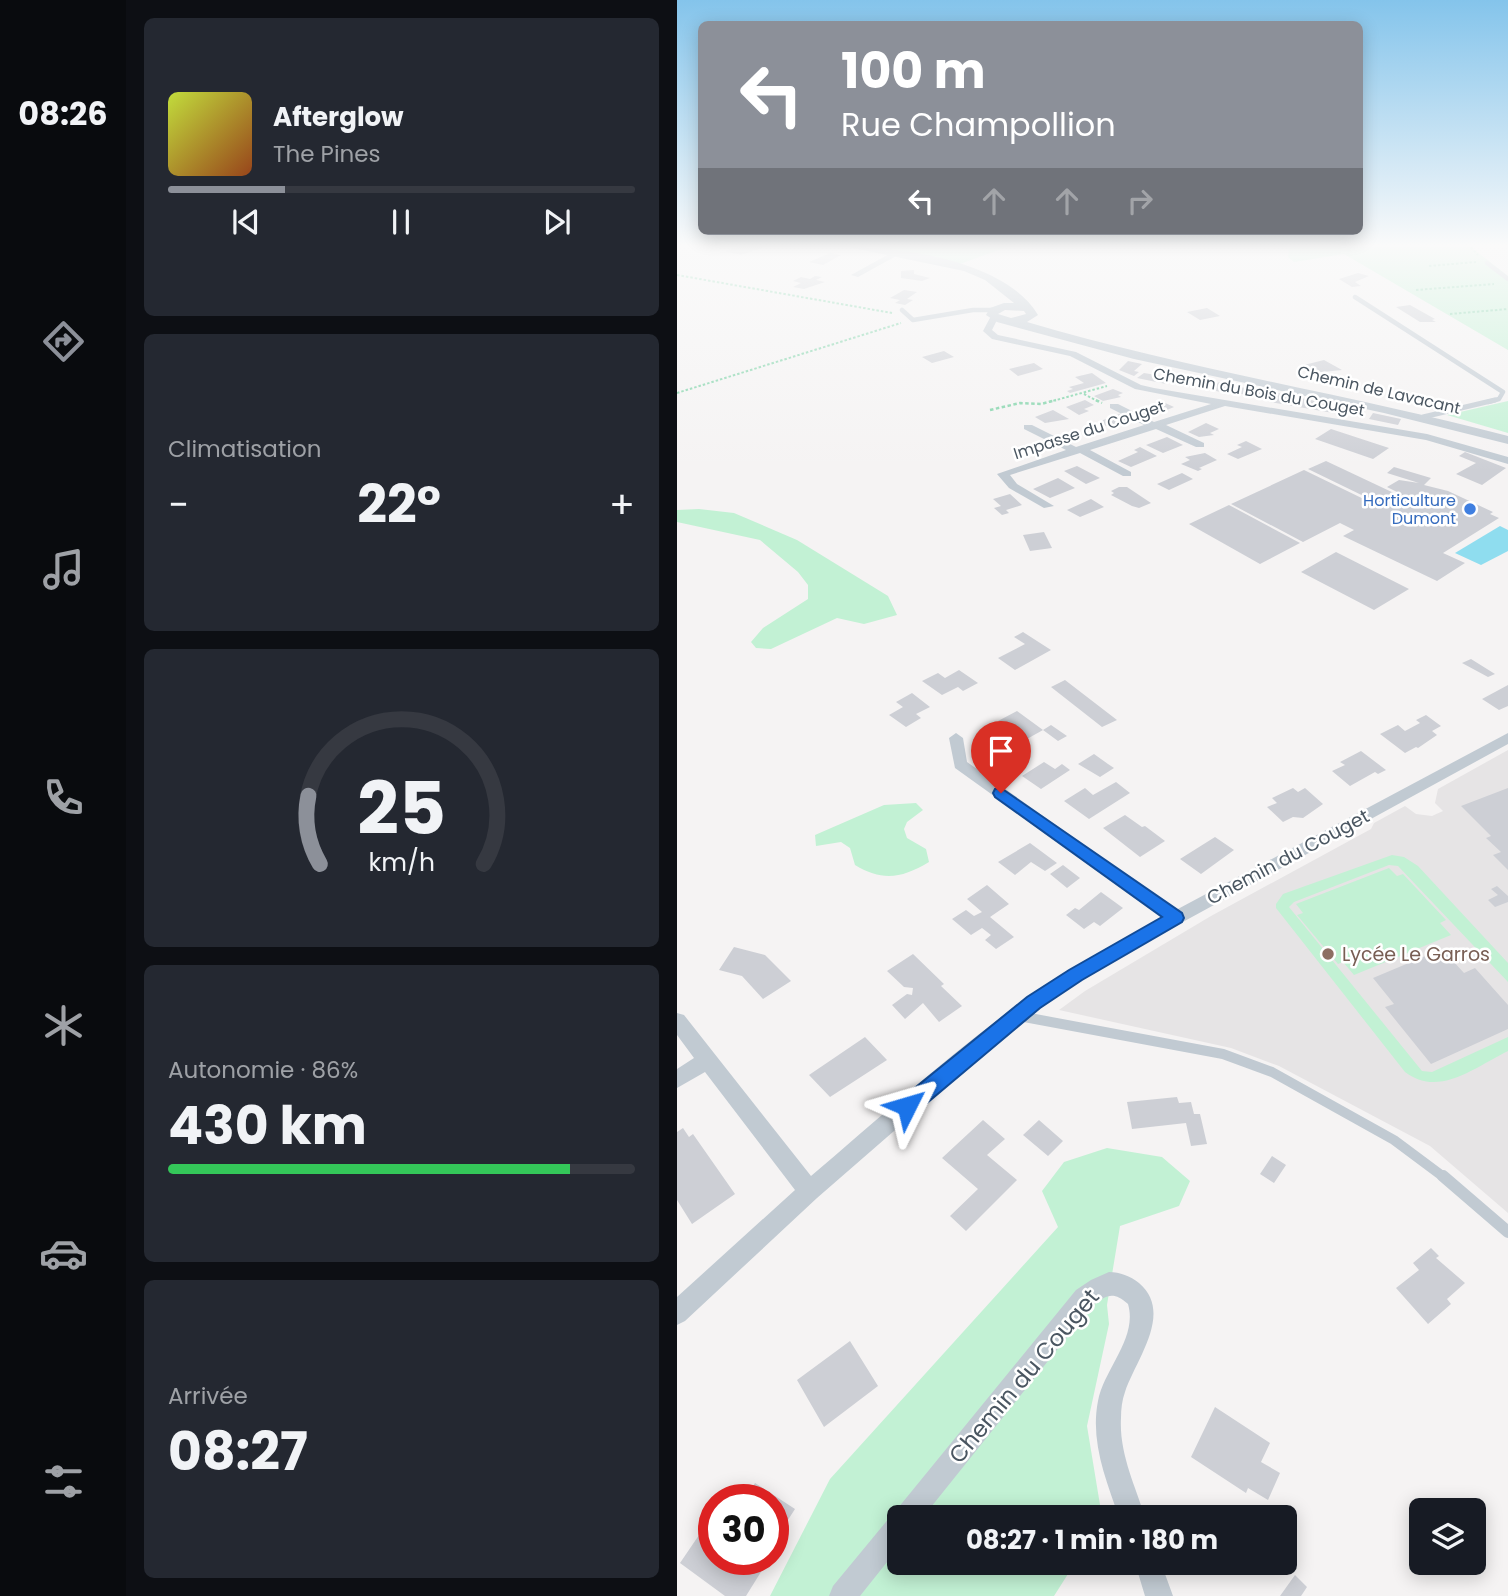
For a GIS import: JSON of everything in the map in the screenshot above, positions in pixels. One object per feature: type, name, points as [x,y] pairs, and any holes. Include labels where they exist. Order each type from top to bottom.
[{"type":"street","name":"Chemin du Bois du Couget","points":[[992,321],[987,331],[995,337],[1073,354],[1138,387],[1427,437],[1508,461]]},
{"type":"street","name":"Chemin de Lavacant","points":[[1013,321],[1086,345],[1423,416],[1508,440]]},
{"type":"street","points":[[1032,321],[1037,330]]},
{"type":"street","name":"Impasse du Couget","points":[[1048,506],[1013,485],[1003,474],[1224,403]]},
{"type":"street","points":[[1114,406],[1200,445]]},
{"type":"street","points":[[1028,427],[1127,474]]},
{"type":"street","points":[[956,737],[959,764],[1176,918]]},
{"type":"street","name":"Chemin du Couget","points":[[677,1313],[809,1191],[1017,1016],[1075,975],[1508,738]]},
{"type":"street","points":[[677,1021],[809,1191]]},
{"type":"street","points":[[677,1079],[708,1059]]},
{"type":"street","name":"Chemin du Couget","points":[[917,1505],[1084,1298],[1104,1283],[1120,1283],[1136,1292],[1144,1309],[1140,1329],[1113,1390],[1108,1426],[1116,1469],[1128,1505]]},
{"type":"street","points":[[843,1596],[887,1541]]},
{"type":"street","points":[[1152,1575],[1159,1596]]},
{"type":"lane","points":[[1393,321],[1503,392],[1504,396],[1499,399],[1423,416]]},
{"type":"lane","points":[[1017,1016],[1223,1054],[1272,1072],[1423,1159],[1508,1232]]},
{"type":"path","points":[[677,393],[901,321]]},
{"type":"path","points":[[990,410],[1021,403],[1041,404],[1116,383]]},
{"type":"path","points":[[1083,393],[1114,406]]},
{"type":"shaded area","name":"Lycée Le Garros","points":[[1508,750],[1508,1213],[1430,1146],[1279,1066],[1231,1048],[1059,1010],[1085,991],[1211,916],[1371,829],[1374,823],[1405,806],[1416,814],[1432,816],[1443,811],[1435,803],[1438,789]]},
{"type":"green space","points":[[1459,321],[1508,321],[1508,350]]},
{"type":"green space","points":[[1508,401],[1508,433],[1447,415]]},
{"type":"green space","points":[[699,509],[734,513],[797,540],[888,596],[897,615],[864,624],[837,618],[771,649],[756,648],[751,642],[763,628],[808,599],[808,585],[798,572],[760,540],[677,522],[677,510]]},
{"type":"green space","points":[[916,803],[923,810],[907,822],[904,829],[907,838],[926,849],[929,862],[910,872],[892,876],[875,874],[855,865],[850,848],[841,842],[816,846],[815,835],[884,805]]},
{"type":"green space","points":[[1392,855],[1404,857],[1418,866],[1508,963],[1508,982],[1398,866],[1389,865],[1294,902],[1289,907],[1422,1071],[1432,1072],[1508,1037],[1508,1051],[1470,1072],[1444,1081],[1418,1079],[1405,1072],[1276,908],[1283,894]]},
{"type":"green space","points":[[1389,868],[1397,876],[1403,874],[1446,920],[1440,923],[1451,935],[1354,975],[1343,962],[1338,964],[1297,915],[1303,913],[1296,904]]},
{"type":"green space","points":[[1107,1148],[1162,1157],[1190,1181],[1179,1206],[1120,1226],[1107,1305],[1109,1324],[1087,1426],[1100,1505],[887,1505],[887,1575],[1067,1575],[1054,1596],[770,1596],[781,1575],[789,1575],[789,1559],[830,1479],[1058,1227],[1042,1191],[1064,1162]]},
{"type":"water","points":[[1500,526],[1508,530],[1508,551],[1481,565],[1455,553]]},
{"type":"building","points":[[944,351],[954,357],[932,363],[922,357]]},
{"type":"building","points":[[1324,360],[1342,370],[1313,373],[1300,366]]},
{"type":"building","points":[[1128,361],[1142,364],[1134,371],[1139,372],[1134,376],[1119,370]]},
{"type":"building","points":[[1034,363],[1043,369],[1018,376],[1009,369]]},
{"type":"building","points":[[1092,373],[1106,383],[1070,393],[1067,391],[1073,389],[1069,387],[1084,383],[1075,377]]},
{"type":"building","points":[[1144,373],[1172,378],[1166,384],[1137,378]]},
{"type":"building","points":[[1181,377],[1208,383],[1202,389],[1174,384]]},
{"type":"building","points":[[1219,382],[1362,411],[1358,415],[1339,414],[1270,402],[1273,399],[1267,397],[1265,399],[1211,390]]},
{"type":"building","points":[[1113,389],[1123,393],[1118,395],[1121,397],[1103,401],[1094,396]]},
{"type":"building","points":[[1085,400],[1094,405],[1084,409],[1089,411],[1079,415],[1066,407]]},
{"type":"building","points":[[1163,402],[1174,407],[1150,417],[1140,412]]},
{"type":"building","points":[[1053,410],[1069,419],[1045,423],[1035,417]]},
{"type":"building","points":[[1122,413],[1135,419],[1113,429],[1098,422]]},
{"type":"building","points":[[1373,413],[1401,419],[1398,425],[1369,419]]},
{"type":"building","points":[[1206,423],[1219,429],[1210,433],[1214,435],[1199,437],[1188,432]]},
{"type":"building","points":[[1331,429],[1389,448],[1373,459],[1315,439]]},
{"type":"building","points":[[1167,437],[1183,445],[1163,453],[1146,445]]},
{"type":"building","points":[[1246,441],[1262,449],[1238,459],[1227,454],[1242,447],[1237,445]]},
{"type":"building","points":[[1140,447],[1157,456],[1131,467],[1118,461],[1138,452],[1134,450]]},
{"type":"building","points":[[1465,452],[1506,468],[1482,485],[1456,474],[1476,463],[1459,456]]},
{"type":"building","points":[[1205,453],[1217,460],[1198,471],[1181,464],[1190,460],[1185,457]]},
{"type":"building","points":[[1326,461],[1396,494],[1399,493],[1387,487],[1399,480],[1419,483],[1387,473],[1394,467],[1431,478],[1424,485],[1448,491],[1493,512],[1490,514],[1499,518],[1443,553],[1465,563],[1437,581],[1343,536],[1354,530],[1340,523],[1303,542],[1231,504],[1304,470],[1376,505],[1378,503],[1308,469]]},
{"type":"building","points":[[1077,466],[1100,478],[1086,484],[1064,471]]},
{"type":"building","points":[[1182,473],[1193,479],[1169,490],[1157,484]]},
{"type":"building","points":[[1058,478],[1075,488],[1050,498],[1033,489]]},
{"type":"building","points":[[1127,487],[1151,503],[1139,508],[1111,495],[1114,493],[1111,491]]},
{"type":"building","points":[[1010,494],[1022,505],[1006,510],[1009,513],[1002,515],[994,508],[1001,506],[993,499]]},
{"type":"building","points":[[1091,499],[1104,507],[1080,517],[1067,510]]},
{"type":"building","points":[[1229,505],[1300,543],[1260,564],[1189,524]]},
{"type":"building","points":[[1044,532],[1052,548],[1030,551],[1023,535]]},
{"type":"building","points":[[1336,552],[1409,589],[1374,610],[1301,572]]},
{"type":"building","points":[[1023,632],[1051,650],[1015,670],[998,658],[1025,644],[1014,637]]},
{"type":"building","points":[[1471,659],[1495,674],[1488,677],[1462,663]]},
{"type":"building","points":[[959,670],[978,683],[963,691],[958,687],[942,695],[922,681],[938,673],[945,678]]},
{"type":"building","points":[[1065,680],[1117,720],[1102,727],[1051,687]]},
{"type":"building","points":[[1508,685],[1508,706],[1499,710],[1482,699]]},
{"type":"building","points":[[912,693],[930,707],[916,714],[921,718],[906,727],[889,715],[903,707],[896,702]]},
{"type":"building","points":[[1017,711],[1043,730],[1018,744],[1005,734],[1011,731],[998,721]]},
{"type":"building","points":[[1426,715],[1441,726],[1432,731],[1437,735],[1418,748],[1405,753],[1380,734],[1398,725],[1405,731],[1420,723],[1416,720]]},
{"type":"building","points":[[1051,725],[1067,736],[1058,741],[1043,730]]},
{"type":"building","points":[[1361,751],[1386,770],[1378,774],[1375,772],[1350,786],[1332,771],[1345,765],[1340,762]]},
{"type":"building","points":[[1094,754],[1114,768],[1100,777],[1078,764]]},
{"type":"building","points":[[1044,762],[1055,769],[1062,764],[1070,770],[1041,789],[1022,776]]},
{"type":"building","points":[[1116,782],[1130,793],[1089,819],[1064,801],[1085,788],[1093,795]]},
{"type":"building","points":[[1293,788],[1298,792],[1305,788],[1323,804],[1303,818],[1293,817],[1283,822],[1267,807],[1277,803],[1272,798]]},
{"type":"building","points":[[1508,788],[1508,870],[1493,855],[1501,852],[1486,838],[1491,836],[1461,806]]},
{"type":"building","points":[[1125,815],[1165,841],[1140,857],[1103,828]]},
{"type":"building","points":[[1215,837],[1234,850],[1201,874],[1180,859]]},
{"type":"building","points":[[1030,843],[1057,863],[1045,871],[1031,862],[1015,875],[998,862]]},
{"type":"building","points":[[1063,865],[1080,878],[1067,888],[1050,874]]},
{"type":"building","points":[[987,885],[1009,904],[990,917],[1014,937],[996,949],[985,940],[991,935],[982,928],[971,935],[952,919],[966,910],[974,916],[982,912],[967,899]]},
{"type":"building","points":[[1497,886],[1508,896],[1508,902],[1495,907],[1488,900],[1498,895],[1491,889]]},
{"type":"building","points":[[1101,892],[1123,908],[1100,926],[1094,922],[1084,929],[1066,915],[1075,908],[1079,910]]},
{"type":"building","points":[[734,947],[765,955],[791,981],[763,999],[742,976],[719,970]]},
{"type":"building","points":[[1442,949],[1464,973],[1475,968],[1508,1005],[1508,1029],[1431,1064],[1385,1007],[1394,1004],[1373,978]]},
{"type":"building","points":[[913,954],[962,1006],[939,1022],[923,1003],[905,1019],[892,1005],[907,994],[912,995],[913,988],[904,987],[887,971]]},
{"type":"building","points":[[865,1037],[887,1060],[830,1097],[809,1075]]},
{"type":"building","points":[[1177,1097],[1179,1103],[1191,1102],[1194,1114],[1200,1114],[1207,1144],[1191,1146],[1186,1123],[1132,1129],[1127,1102]]},
{"type":"building","points":[[983,1120],[1005,1139],[987,1155],[1017,1180],[966,1231],[950,1216],[978,1189],[942,1158]]},
{"type":"building","points":[[1039,1120],[1063,1141],[1048,1156],[1023,1135]]},
{"type":"building","points":[[683,1128],[689,1137],[693,1134],[735,1194],[692,1224],[677,1200],[677,1132]]},
{"type":"building","points":[[1272,1156],[1286,1165],[1274,1183],[1260,1174]]},
{"type":"building","points":[[1431,1248],[1439,1256],[1436,1258],[1465,1283],[1447,1299],[1451,1304],[1428,1324],[1396,1288],[1419,1270],[1413,1263]]},
{"type":"building","points":[[850,1341],[878,1386],[824,1427],[797,1380]]},
{"type":"building","points":[[1215,1407],[1270,1443],[1261,1462],[1280,1473],[1268,1500],[1248,1488],[1246,1493],[1191,1457]]},
{"type":"building","points":[[789,1505],[795,1509],[789,1518]]},
{"type":"building","points":[[698,1537],[698,1575],[759,1575],[746,1596],[725,1596],[680,1563]]},
{"type":"building","points":[[1295,1575],[1307,1587],[1301,1596],[1280,1596]]},
{"type":"place","name":"Horticulture Dumont","points":[[1470,509]]},
{"type":"place","name":"Lycée Le Garros","points":[[1328,954]]},
{"type":"route","points":[[907,1106],[1034,1003],[1075,975],[1176,918],[1001,793]]}]
